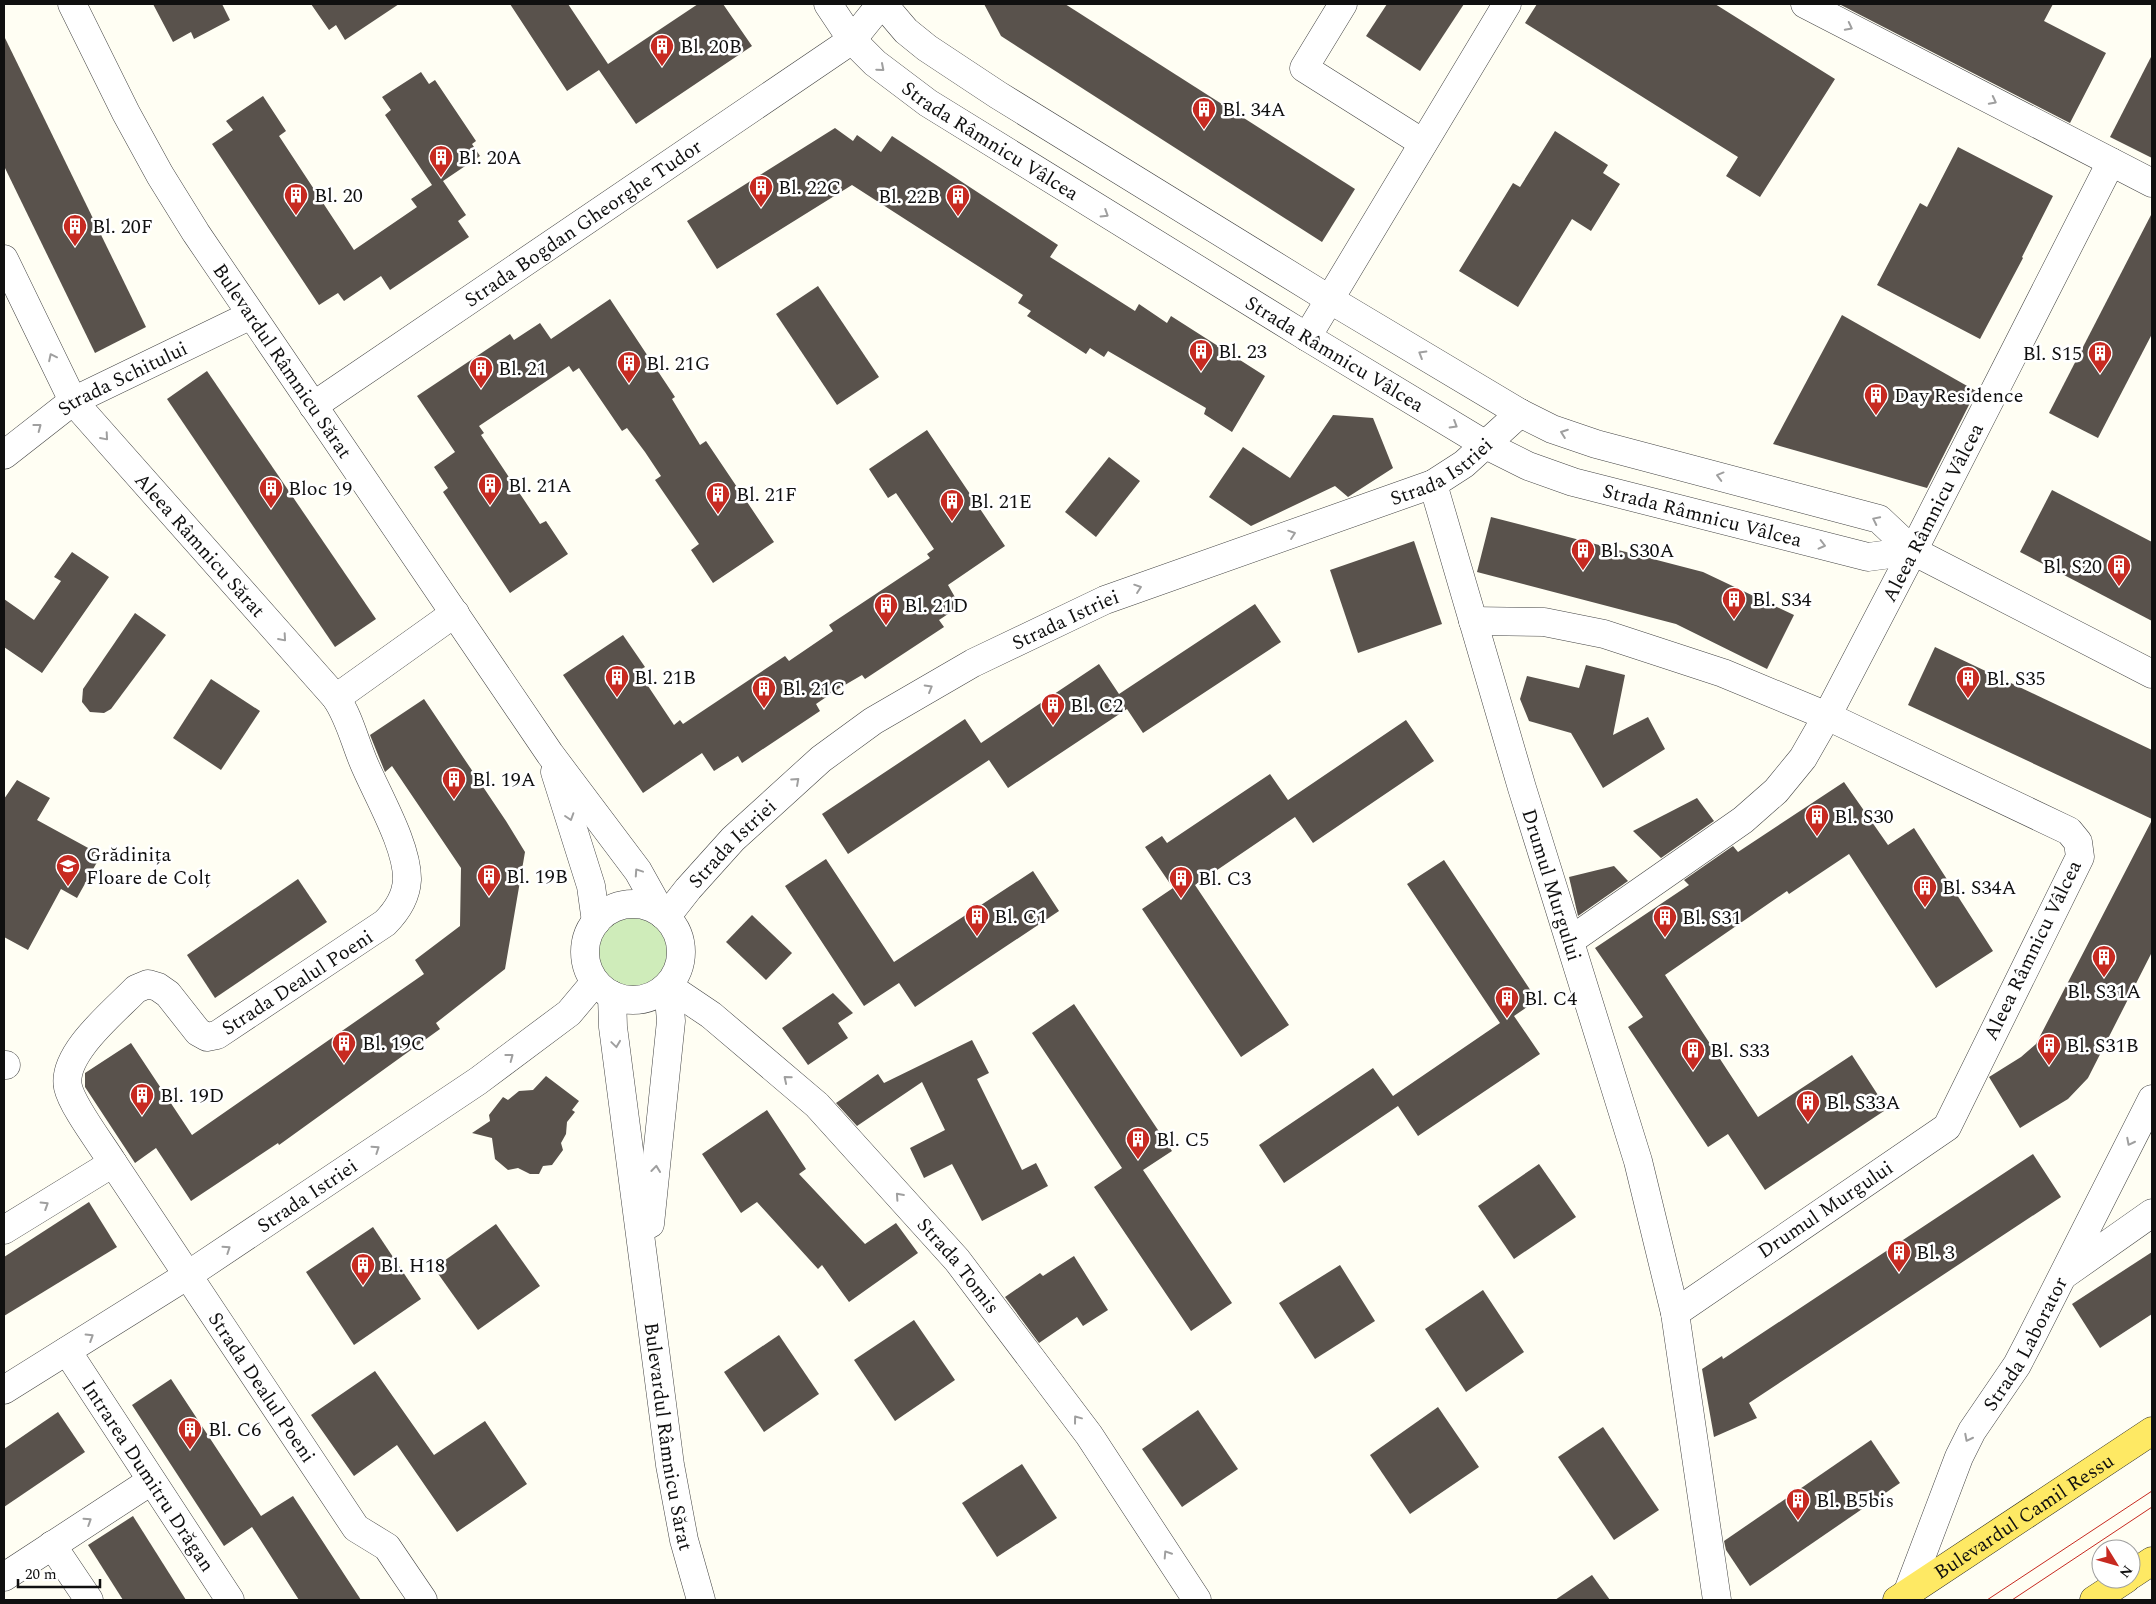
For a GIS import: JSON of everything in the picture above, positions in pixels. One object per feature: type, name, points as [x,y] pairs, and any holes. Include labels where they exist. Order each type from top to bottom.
[{"type":"main road","name":"Bulevardul Camil Ressu","points":[[1902,1597],[2152,1431]]},
{"type":"main road","points":[[2141,1568],[2152,1561]]},
{"type":"main road","points":[[2094,1600],[2111,1589]]},
{"type":"street","name":"Bulevardul Râmnicu Sărat","points":[[72,4],[126,113],[160,175],[251,315],[550,754],[638,871],[664,916]]},
{"type":"street","name":"Strada Râmnicu Vâlcea","points":[[828,4],[852,40],[888,74],[928,104],[1486,445],[1528,466],[1573,482],[1868,556],[1913,551]]},
{"type":"street","name":"Strada Râmnicu Vâlcea","points":[[882,4],[906,31],[955,68],[1329,299],[1520,413],[1552,428],[1596,444],[1879,519],[1913,551],[2152,674]]},
{"type":"street","name":"Strada Bogdan Gheorghe Tudor","points":[[313,406],[852,40],[882,4]]},
{"type":"street","points":[[1343,4],[1304,68],[1423,143]]},
{"type":"street","points":[[1307,337],[1507,4]]},
{"type":"street","points":[[1805,4],[2152,183]]},
{"type":"street","name":"Aleea Râmnicu Vâlcea","points":[[1571,940],[1743,820],[1776,791],[1803,758],[1913,551],[2111,162]]},
{"type":"street","name":"Aleea Râmnicu Sărat","points":[[4,259],[73,401],[336,698]]},
{"type":"street","name":"Strada Schitului","points":[[7,451],[73,401],[251,315]]},
{"type":"street","name":"Strada Istriei","points":[[664,916],[733,840],[820,758],[872,721],[973,663],[1105,600],[1433,484],[1464,464],[1520,413]]},
{"type":"street","name":"Drumul Murgului","points":[[1433,484],[1522,788],[1571,940],[1638,1160],[1675,1313],[1717,1600]]},
{"type":"street","points":[[336,698],[455,613]]},
{"type":"street","points":[[1473,621],[1544,622],[1604,634],[1723,673],[1827,716]]},
{"type":"street","name":"Strada Dealul Poeni","points":[[336,698],[350,722],[362,759],[400,847],[407,879],[404,896],[397,910],[385,923],[217,1035],[208,1037],[198,1032],[168,994],[158,987],[148,984],[136,989],[76,1052],[67,1075],[68,1088],[113,1163],[356,1528],[387,1546],[423,1600]]},
{"type":"street","name":"Aleea Râmnicu Vâlcea","points":[[1827,716],[2069,831],[2078,842],[2080,857],[1961,1094]]},
{"type":"street","name":"Bulevardul Râmnicu Sărat","points":[[550,754],[590,886],[596,922]]},
{"type":"street","points":[[635,904],[649,907],[664,916],[677,933],[681,951],[678,970],[668,986],[656,995],[626,1000],[604,988],[587,966],[587,939],[596,922],[607,912],[620,906],[635,904]]},
{"type":"street","name":"Bulevardul Râmnicu Sărat","points":[[646,1270],[671,1021],[668,986]]},
{"type":"street","name":"Strada Tomis","points":[[668,986],[711,1015],[817,1105],[957,1260],[1089,1435],[1192,1599]]},
{"type":"street","name":"Bulevardul Râmnicu Sărat","points":[[604,988],[613,1027],[670,1465],[684,1540],[701,1600]]},
{"type":"street","name":"Strada Istriei","points":[[4,1390],[188,1276],[478,1081],[604,988]]},
{"type":"street","name":"Drumul Murgului","points":[[1675,1313],[1946,1126],[1961,1094]]},
{"type":"street","name":"Strada Laborator","points":[[1902,1597],[1959,1457],[1972,1431],[2017,1365],[2152,1099]]},
{"type":"street","points":[[4,1230],[113,1163]]},
{"type":"street","points":[[2060,1278],[2152,1213]]},
{"type":"street","name":"Intrarea Dumitru Drăgan","points":[[67,1351],[230,1600]]},
{"type":"street","points":[[4,1577],[151,1480]]},
{"type":"street","points":[[52,1545],[90,1600]]},
{"type":"green space","points":[[633,918],[646,921],[657,928],[664,939],[667,952],[664,965],[657,976],[646,983],[633,986],[620,983],[609,976],[602,965],[599,952],[602,939],[609,928],[620,921]]},
{"type":"building","points":[[153,4],[222,4],[230,20],[194,39],[191,32],[173,42]]},
{"type":"building","points":[[311,4],[399,4],[345,40],[336,25],[329,30]]},
{"type":"building","name":"Bl. 20B","points":[[510,4],[568,4],[608,64],[698,4],[723,4],[752,46],[636,124],[599,70],[567,91]]},
{"type":"building","name":"Bl. 34A","points":[[984,4],[1065,4],[1355,189],[1322,242],[1001,36]]},
{"type":"building","points":[[1387,4],[1464,4],[1420,71],[1366,36]]},
{"type":"building","points":[[1537,4],[1715,4],[1835,79],[1760,197],[1726,176],[1738,157],[1525,23]]},
{"type":"building","points":[[1839,4],[2053,4],[2044,21],[2106,53],[2070,123]]},
{"type":"building","name":"Bl. 20F","points":[[4,36],[146,327],[95,353],[4,166]]},
{"type":"building","points":[[2152,55],[2152,158],[2110,137]]},
{"type":"building","points":[[421,72],[429,84],[435,80],[476,141],[472,144],[480,156],[443,181],[466,215],[458,221],[469,237],[390,290],[381,276],[344,301],[338,293],[319,305],[212,144],[233,130],[226,121],[263,96],[286,131],[279,136],[354,250],[417,207],[411,199],[432,185],[385,115],[391,110],[382,97]]},
{"type":"building","points":[[835,128],[853,141],[857,135],[881,152],[892,136],[1058,245],[1050,257],[1135,311],[1139,304],[1167,323],[1171,316],[1265,376],[1232,432],[1204,414],[1206,408],[1108,351],[1104,357],[1090,348],[1086,354],[1027,316],[1031,311],[1018,303],[1023,295],[852,185],[717,269],[687,221]]},
{"type":"building","points":[[1555,131],[1608,165],[1603,173],[1620,184],[1591,231],[1572,219],[1518,307],[1459,271],[1513,183],[1520,187]]},
{"type":"building","points":[[1958,147],[2053,196],[1980,339],[1877,285],[1920,203],[1927,207]]},
{"type":"building","name":"Bl. S15","points":[[2152,213],[2152,334],[2098,438],[2049,413]]},
{"type":"building","points":[[818,286],[879,377],[837,405],[776,314]]},
{"type":"building","points":[[610,299],[675,397],[672,399],[700,445],[706,441],[774,542],[713,583],[691,550],[699,544],[655,480],[661,476],[627,428],[622,431],[579,368],[573,372],[569,366],[479,426],[484,433],[481,435],[540,524],[546,521],[568,554],[510,593],[443,492],[448,488],[434,467],[455,452],[417,396],[510,334],[514,340],[540,323],[551,339]]},
{"type":"building","name":"Day Residence","points":[[1842,315],[1976,391],[1927,488],[1773,444]]},
{"type":"building","name":"Bloc 19","points":[[207,371],[376,619],[335,647],[167,399]]},
{"type":"building","points":[[1333,415],[1373,418],[1393,468],[1348,497],[1335,486],[1251,526],[1209,497],[1243,447],[1290,478]]},
{"type":"building","points":[[927,430],[1005,546],[948,585],[960,606],[939,620],[944,627],[865,679],[862,675],[838,689],[816,704],[820,711],[742,763],[738,756],[714,771],[702,753],[643,793],[563,675],[623,635],[645,667],[638,671],[674,725],[680,720],[683,724],[785,656],[789,661],[833,631],[829,625],[930,558],[927,554],[934,549],[896,493],[888,498],[869,469]]},
{"type":"building","points":[[1109,457],[1140,481],[1096,537],[1065,512]]},
{"type":"building","name":"Bl. S20","points":[[2052,490],[2152,542],[2152,621],[2020,552]]},
{"type":"building","name":"Bl. S30A","points":[[1491,517],[1703,572],[1794,615],[1767,669],[1676,624],[1477,572]]},
{"type":"building","points":[[1414,541],[1442,624],[1358,653],[1330,570]]},
{"type":"building","points":[[72,552],[109,577],[42,673],[4,647],[4,599],[34,620],[61,581],[54,577]]},
{"type":"building","name":"Bl. C2","points":[[1255,604],[1281,642],[1143,733],[1127,709],[1008,788],[989,760],[848,854],[822,814],[965,719],[981,743],[1099,664],[1119,694]]},
{"type":"building","points":[[135,613],[166,635],[111,709],[104,713],[90,712],[82,702],[83,689]]},
{"type":"building","points":[[1935,647],[2152,750],[2152,819],[1908,705]]},
{"type":"building","points":[[1586,665],[1625,675],[1613,735],[1648,717],[1665,749],[1603,788],[1571,733],[1529,721],[1520,699],[1527,676],[1579,688]]},
{"type":"building","points":[[211,679],[260,711],[221,770],[173,738]]},
{"type":"building","points":[[424,699],[525,852],[505,969],[436,1023],[440,1029],[279,1145],[278,1143],[191,1201],[156,1148],[135,1163],[85,1087],[85,1073],[131,1043],[192,1135],[424,974],[415,960],[460,926],[461,868],[392,766],[385,772],[370,735]]},
{"type":"building","name":"Bl. C3","points":[[1406,720],[1434,761],[1313,843],[1295,817],[1195,885],[1289,1025],[1241,1057],[1142,909],[1173,888],[1145,847],[1162,836],[1167,843],[1270,774],[1288,800]]},
{"type":"building","points":[[17,780],[50,798],[37,820],[101,855],[77,898],[61,889],[28,950],[4,937],[4,799]]},
{"type":"building","points":[[1844,782],[1888,845],[1914,828],[1993,951],[1936,988],[1849,854],[1789,894],[1787,891],[1665,975],[1758,1117],[1852,1055],[1887,1109],[1765,1190],[1728,1134],[1708,1147],[1628,1027],[1643,1017],[1595,948],[1689,885],[1684,880],[1733,846],[1738,852]]},
{"type":"building","points":[[1697,798],[1714,821],[1661,858],[1633,831]]},
{"type":"building","points":[[2152,820],[2152,952],[2088,1078],[2068,1099],[2020,1128],[1989,1077],[2021,1057],[2036,1044]]},
{"type":"building","name":"Bl. C1","points":[[826,859],[894,962],[1033,871],[1059,911],[915,1007],[899,983],[864,1006],[785,886]]},
{"type":"building","name":"Bl. C4","points":[[1444,860],[1537,1000],[1514,1016],[1540,1054],[1418,1136],[1398,1106],[1284,1183],[1259,1145],[1373,1068],[1393,1096],[1500,1023],[1407,884]]},
{"type":"building","points":[[1614,866],[1628,881],[1578,916],[1569,877]]},
{"type":"building","points":[[298,879],[327,922],[215,998],[187,955]]},
{"type":"building","points":[[752,915],[792,953],[766,980],[726,942]]},
{"type":"building","points":[[833,993],[853,1013],[838,1023],[848,1038],[808,1065],[782,1028]]},
{"type":"building","name":"Bl. C5","points":[[1074,1004],[1172,1151],[1143,1170],[1232,1303],[1191,1331],[1094,1187],[1122,1168],[1032,1033]]},
{"type":"building","points":[[972,1040],[989,1073],[977,1079],[1022,1170],[1036,1163],[1048,1186],[982,1221],[952,1164],[924,1178],[910,1148],[945,1130],[922,1082],[857,1126],[836,1103],[878,1074],[884,1083]]},
{"type":"building","points":[[546,1076],[579,1101],[572,1110],[575,1112],[567,1122],[566,1134],[561,1143],[563,1150],[552,1165],[543,1166],[539,1174],[530,1174],[518,1168],[508,1170],[495,1159],[492,1138],[472,1133],[490,1121],[489,1115],[503,1097],[508,1100],[519,1091],[533,1090]]},
{"type":"building","points":[[767,1110],[806,1169],[799,1174],[865,1244],[896,1223],[918,1253],[849,1302],[822,1265],[818,1269],[757,1202],[741,1213],[702,1154]]},
{"type":"building","name":"Bl. 3","points":[[2033,1154],[2061,1197],[1749,1403],[1757,1418],[1714,1437],[1702,1369],[1722,1356],[1723,1359]]},
{"type":"building","points":[[1539,1164],[1576,1217],[1514,1259],[1478,1206]]},
{"type":"building","points":[[89,1202],[117,1247],[4,1316],[4,1257]]},
{"type":"building","points":[[496,1224],[540,1286],[478,1330],[434,1268]]},
{"type":"building","name":"Bl. H18","points":[[373,1227],[421,1299],[354,1345],[306,1272]]},
{"type":"building","points":[[2152,1252],[2152,1314],[2100,1348],[2072,1304]]},
{"type":"building","points":[[1074,1256],[1108,1310],[1083,1326],[1077,1317],[1039,1343],[1005,1297],[1040,1273],[1043,1276]]},
{"type":"building","points":[[1340,1265],[1375,1321],[1315,1359],[1279,1303]]},
{"type":"building","points":[[1483,1290],[1524,1352],[1466,1392],[1425,1329]]},
{"type":"building","points":[[914,1320],[955,1380],[895,1421],[854,1360]]},
{"type":"building","points":[[779,1335],[819,1394],[764,1432],[724,1372]]},
{"type":"building","points":[[375,1371],[434,1455],[485,1421],[527,1484],[457,1532],[397,1445],[354,1476],[311,1415]]},
{"type":"building","name":"Bl. C6","points":[[171,1379],[261,1516],[293,1496],[361,1600],[299,1600],[252,1527],[224,1546],[132,1405]]},
{"type":"building","points":[[1438,1407],[1479,1467],[1410,1514],[1370,1455]]},
{"type":"building","points":[[1198,1410],[1238,1469],[1182,1507],[1142,1449]]},
{"type":"building","points":[[58,1412],[85,1452],[4,1507],[4,1449]]},
{"type":"building","points":[[1603,1427],[1659,1510],[1614,1540],[1558,1457]]},
{"type":"building","name":"Bl. B5bis","points":[[1871,1440],[1900,1483],[1750,1586],[1726,1550],[1724,1541]]},
{"type":"building","points":[[1022,1464],[1057,1518],[997,1557],[962,1503]]},
{"type":"building","points":[[133,1516],[186,1600],[123,1600],[88,1545]]},
{"type":"building","points":[[1592,1575],[1610,1600],[1555,1600]]},
{"type":"tram line","points":[[1987,1600],[2152,1491]]},
{"type":"tram line","points":[[2012,1600],[2152,1507]]},
{"type":"place","name":"Bl. 20B","points":[[662,67]]},
{"type":"place","name":"Bl. 34A","points":[[1204,130]]},
{"type":"place","name":"Bl. 20A","points":[[441,178]]},
{"type":"place","name":"Bl. 22C","points":[[761,208]]},
{"type":"place","name":"Bl. 20","points":[[296,216]]},
{"type":"place","name":"Bl. 22B","points":[[958,217]]},
{"type":"place","name":"Bl. 20F","points":[[75,247]]},
{"type":"place","name":"Bl. 23","points":[[1201,372]]},
{"type":"place","name":"Bl. S15","points":[[2100,374]]},
{"type":"place","name":"Bl. 21G","points":[[629,384]]},
{"type":"place","name":"Bl. 21","points":[[481,389]]},
{"type":"place","name":"Day Residence","points":[[1876,416]]},
{"type":"place","name":"Bl. 21A","points":[[490,506]]},
{"type":"place","name":"Bloc 19","points":[[271,509]]},
{"type":"place","name":"Bl. 21F","points":[[718,515]]},
{"type":"place","name":"Bl. 21E","points":[[952,522]]},
{"type":"place","name":"Bl. S30A","points":[[1583,571]]},
{"type":"place","name":"Bl. S20","points":[[2119,587]]},
{"type":"place","name":"Bl. S34","points":[[1734,620]]},
{"type":"place","name":"Bl. 21D","points":[[886,626]]},
{"type":"place","name":"Bl. 21B","points":[[617,698]]},
{"type":"place","name":"Bl. S35","points":[[1968,699]]},
{"type":"place","name":"Bl. 21C","points":[[764,709]]},
{"type":"place","name":"Bl. C2","points":[[1053,726]]},
{"type":"place","name":"Bl. 19A","points":[[454,800]]},
{"type":"place","name":"Bl. S30","points":[[1817,837]]},
{"type":"place","name":"Grădinița Floare de Colț","points":[[68,887]]},
{"type":"place","name":"Bl. 19B","points":[[489,897]]},
{"type":"place","name":"Bl. C3","points":[[1181,899]]},
{"type":"place","name":"Bl. S34A","points":[[1925,908]]},
{"type":"place","name":"Bl. C1","points":[[977,937]]},
{"type":"place","name":"Bl. S31","points":[[1665,938]]},
{"type":"place","name":"Bl. S31A","points":[[2104,978]]},
{"type":"place","name":"Bl. C4","points":[[1507,1019]]},
{"type":"place","name":"Bl. 19C","points":[[344,1064]]},
{"type":"place","name":"Bl. S31B","points":[[2049,1066]]},
{"type":"place","name":"Bl. S33","points":[[1693,1071]]},
{"type":"place","name":"Bl. 19D","points":[[142,1116]]},
{"type":"place","name":"Bl. S33A","points":[[1808,1123]]},
{"type":"place","name":"Bl. C5","points":[[1138,1160]]},
{"type":"place","name":"Bl. 3","points":[[1899,1273]]},
{"type":"place","name":"Bl. H18","points":[[363,1286]]},
{"type":"place","name":"Bl. C6","points":[[190,1450]]},
{"type":"place","name":"Bl. B5bis","points":[[1798,1521]]}]
